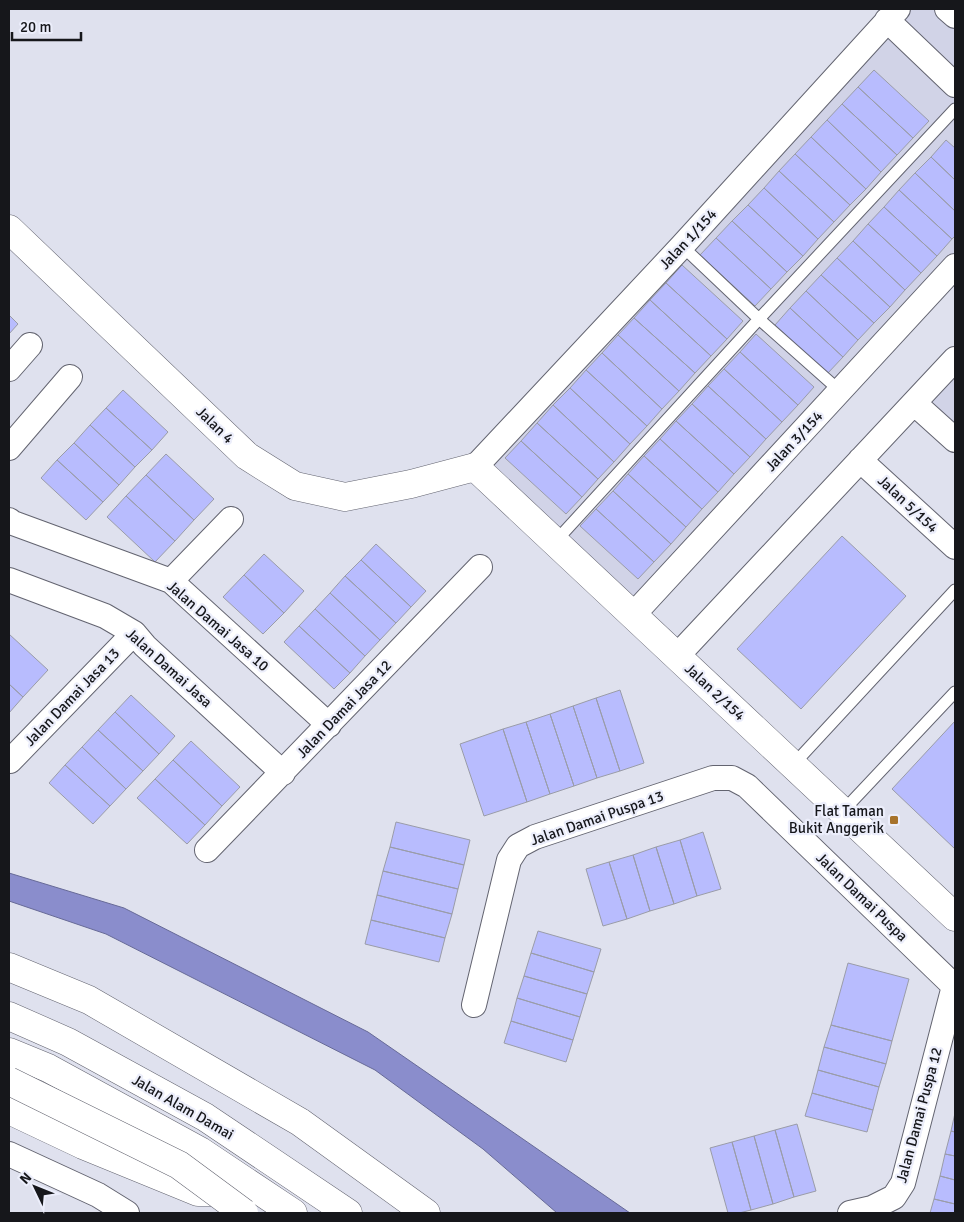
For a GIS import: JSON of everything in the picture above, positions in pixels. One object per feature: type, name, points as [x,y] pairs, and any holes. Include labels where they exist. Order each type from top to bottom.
[{"type":"main road","name":"Jalan 4","points":[[9,229],[248,456],[295,486],[345,497],[412,484],[475,467]]},
{"type":"main road","name":"Jalan 2/154","points":[[475,467],[955,917]]},
{"type":"main road","points":[[9,967],[89,1000],[300,1122],[426,1213]]},
{"type":"main road","name":"Jalan Alam Damai","points":[[9,1016],[68,1042],[205,1117],[348,1213]]},
{"type":"main road","name":"Jalan Alam Damai","points":[[9,1052],[48,1068],[192,1146],[293,1213]]},
{"type":"main road","points":[[9,1081],[179,1165],[244,1213]]},
{"type":"main road","points":[[9,1110],[83,1145],[198,1192],[262,1192]]},
{"type":"street","points":[[947,9],[955,16]]},
{"type":"street","points":[[893,15],[955,85]]},
{"type":"street","name":"Jalan 1/154","points":[[475,467],[682,246],[893,15]]},
{"type":"street","name":"Jalan 3/154","points":[[633,615],[955,266]]},
{"type":"street","points":[[9,369],[30,345]]},
{"type":"street","points":[[677,656],[955,359]]},
{"type":"street","points":[[9,448],[70,377]]},
{"type":"street","points":[[914,403],[955,440]]},
{"type":"street","name":"Jalan 5/154","points":[[860,460],[955,548]]},
{"type":"street","points":[[170,582],[231,518]]},
{"type":"street","name":"Jalan Damai Jasa 10","points":[[9,520],[170,582],[329,725]]},
{"type":"street","name":"Jalan Damai Jasa 12","points":[[207,850],[480,567]]},
{"type":"street","name":"Jalan Damai Jasa","points":[[9,580],[105,616],[134,633],[145,646],[283,773]]},
{"type":"street","name":"Jalan Damai Jasa 13","points":[[10,761],[134,633]]},
{"type":"street","name":"Jalan Damai Puspa 13","points":[[474,1005],[509,860],[518,846],[535,836],[713,778],[732,778],[747,786]]},
{"type":"street","name":"Jalan Damai Puspa","points":[[747,786],[955,987]]},
{"type":"street","name":"Jalan Damai Puspa 12","points":[[850,1213],[872,1208],[894,1197],[902,1183],[955,987]]},
{"type":"street","points":[[9,1154],[98,1195],[127,1213]]},
{"type":"lane","points":[[555,542],[955,109]]},
{"type":"lane","points":[[682,246],[759,319],[840,391]]},
{"type":"lane","points":[[793,765],[955,590]]},
{"type":"lane","points":[[843,811],[955,692]]},
{"type":"shaded area","points":[[906,9],[955,9],[955,259],[637,599],[488,464]]},
{"type":"shaded area","points":[[955,371],[955,427],[927,401]]},
{"type":"water","points":[[9,873],[124,908],[368,1032],[630,1213],[557,1213],[483,1149],[375,1070],[106,934],[9,901]]},
{"type":"building","points":[[874,70],[929,121],[913,138],[858,87]]},
{"type":"building","points":[[858,87],[913,138],[897,155],[842,104]]},
{"type":"building","points":[[842,104],[897,155],[881,172],[827,120]]},
{"type":"building","points":[[827,120],[881,172],[866,189],[811,137]]},
{"type":"building","points":[[811,137],[866,189],[850,205],[795,154]]},
{"type":"building","points":[[946,140],[955,148],[955,180],[931,157]]},
{"type":"building","points":[[795,154],[850,205],[834,222],[779,171]]},
{"type":"building","points":[[931,157],[955,180],[955,211],[915,173]]},
{"type":"building","points":[[779,171],[834,222],[818,239],[764,188]]},
{"type":"building","points":[[915,173],[955,211],[955,236],[952,239],[899,190]]},
{"type":"building","points":[[764,188],[818,239],[803,256],[748,205]]},
{"type":"building","points":[[899,190],[952,239],[937,256],[884,207]]},
{"type":"building","points":[[748,205],[803,256],[787,272],[732,221]]},
{"type":"building","points":[[884,207],[937,256],[921,273],[868,224]]},
{"type":"building","points":[[732,221],[787,272],[771,289],[716,238]]},
{"type":"building","points":[[868,224],[921,273],[905,290],[853,241]]},
{"type":"building","points":[[716,238],[771,289],[755,306],[700,255]]},
{"type":"building","points":[[853,241],[905,290],[890,307],[837,258]]},
{"type":"building","points":[[837,258],[890,307],[874,323],[821,275]]},
{"type":"building","points":[[682,265],[743,321],[727,339],[666,283]]},
{"type":"building","points":[[821,275],[874,323],[858,340],[806,291]]},
{"type":"building","points":[[666,283],[727,339],[711,356],[650,300]]},
{"type":"building","points":[[806,291],[858,340],[843,357],[790,308]]},
{"type":"building","points":[[650,300],[711,356],[695,373],[634,318]]},
{"type":"building","points":[[790,308],[843,357],[827,374],[775,325]]},
{"type":"building","points":[[9,315],[18,324],[9,334]]},
{"type":"building","points":[[634,318],[695,373],[679,391],[618,335]]},
{"type":"building","points":[[756,334],[814,387],[798,405],[740,352]]},
{"type":"building","points":[[618,335],[679,391],[662,409],[602,353]]},
{"type":"building","points":[[740,352],[798,405],[782,422],[724,369]]},
{"type":"building","points":[[602,353],[662,409],[647,426],[586,370]]},
{"type":"building","points":[[724,369],[782,422],[766,439],[708,386]]},
{"type":"building","points":[[586,370],[647,426],[630,444],[570,388]]},
{"type":"building","points":[[708,386],[766,439],[750,457],[692,404]]},
{"type":"building","points":[[570,388],[630,444],[614,462],[553,405]]},
{"type":"building","points":[[123,390],[168,432],[152,450],[106,408]]},
{"type":"building","points":[[692,404],[750,457],[734,474],[676,421]]},
{"type":"building","points":[[553,405],[614,462],[598,479],[537,423]]},
{"type":"building","points":[[106,408],[152,450],[135,467],[90,425]]},
{"type":"building","points":[[676,421],[734,474],[718,492],[660,439]]},
{"type":"building","points":[[537,423],[598,479],[582,497],[521,441]]},
{"type":"building","points":[[90,425],[135,467],[119,485],[74,443]]},
{"type":"building","points":[[660,439],[718,492],[702,509],[644,456]]},
{"type":"building","points":[[521,441],[582,497],[566,514],[505,458]]},
{"type":"building","points":[[74,443],[119,485],[103,502],[57,460]]},
{"type":"building","points":[[166,454],[214,499],[194,520],[146,475]]},
{"type":"building","points":[[644,456],[702,509],[686,527],[628,474]]},
{"type":"building","points":[[57,460],[103,502],[86,520],[41,478]]},
{"type":"building","points":[[628,474],[686,527],[671,544],[613,491]]},
{"type":"building","points":[[146,475],[194,520],[175,541],[126,496]]},
{"type":"building","points":[[613,491],[671,544],[654,562],[596,509]]},
{"type":"building","points":[[126,496],[175,541],[155,562],[107,517]]},
{"type":"building","points":[[596,509],[654,562],[638,579],[580,526]]},
{"type":"building","points":[[842,536],[906,596],[801,709],[737,649]]},
{"type":"building","points":[[376,544],[426,591],[411,607],[361,560]]},
{"type":"building","points":[[264,554],[304,591],[284,613],[244,575]]},
{"type":"building","points":[[361,560],[411,607],[396,623],[345,576]]},
{"type":"building","points":[[244,575],[284,613],[263,634],[223,597]]},
{"type":"building","points":[[345,576],[396,623],[380,640],[330,593]]},
{"type":"building","points":[[330,593],[380,640],[365,656],[315,609]]},
{"type":"building","points":[[315,609],[365,656],[350,673],[299,626]]},
{"type":"building","points":[[299,626],[350,673],[334,689],[284,642]]},
{"type":"building","points":[[9,634],[48,670],[23,697],[9,684]]},
{"type":"building","points":[[9,684],[23,697],[9,713]]},
{"type":"building","points":[[620,690],[644,763],[620,771],[596,698]]},
{"type":"building","points":[[131,695],[175,736],[159,754],[115,712]]},
{"type":"building","points":[[596,698],[620,771],[597,778],[573,706]]},
{"type":"building","points":[[573,706],[597,778],[574,786],[550,714]]},
{"type":"building","points":[[115,712],[159,754],[143,771],[98,730]]},
{"type":"building","points":[[550,714],[574,786],[550,794],[526,722]]},
{"type":"building","points":[[955,721],[955,849],[892,789]]},
{"type":"building","points":[[526,722],[550,794],[527,802],[503,729]]},
{"type":"building","points":[[503,729],[527,802],[484,816],[460,744]]},
{"type":"building","points":[[98,730],[143,771],[126,789],[82,747]]},
{"type":"building","points":[[191,741],[240,787],[222,806],[173,760]]},
{"type":"building","points":[[82,747],[126,789],[110,806],[65,765]]},
{"type":"building","points":[[173,760],[222,806],[205,825],[155,779]]},
{"type":"building","points":[[65,765],[110,806],[93,824],[49,783]]},
{"type":"building","points":[[155,779],[205,825],[187,844],[137,798]]},
{"type":"building","points":[[396,822],[470,840],[464,865],[390,847]]},
{"type":"building","points":[[703,832],[721,889],[697,896],[680,840]]},
{"type":"building","points":[[680,840],[697,896],[674,904],[656,847]]},
{"type":"building","points":[[390,847],[464,865],[458,889],[383,871]]},
{"type":"building","points":[[656,847],[674,904],[650,911],[633,855]]},
{"type":"building","points":[[633,855],[650,911],[627,919],[609,862]]},
{"type":"building","points":[[609,862],[627,919],[603,926],[586,869]]},
{"type":"building","points":[[383,871],[458,889],[452,914],[377,895]]},
{"type":"building","points":[[377,895],[452,914],[445,938],[371,920]]},
{"type":"building","points":[[371,920],[445,938],[439,962],[365,944]]},
{"type":"building","points":[[538,931],[601,949],[594,972],[531,953]]},
{"type":"building","points":[[531,953],[594,972],[587,994],[524,976]]},
{"type":"building","points":[[848,963],[909,979],[892,1041],[831,1025]]},
{"type":"building","points":[[524,976],[587,994],[580,1017],[517,998]]},
{"type":"building","points":[[517,998],[580,1017],[573,1040],[511,1021]]},
{"type":"building","points":[[511,1021],[573,1040],[566,1062],[504,1043]]},
{"type":"building","points":[[831,1025],[892,1041],[886,1064],[824,1047]]},
{"type":"building","points":[[824,1047],[886,1064],[879,1087],[818,1070]]},
{"type":"building","points":[[818,1070],[879,1087],[873,1110],[812,1093]]},
{"type":"building","points":[[812,1093],[873,1110],[867,1132],[805,1116]]},
{"type":"building","points":[[955,1113],[955,1132],[951,1131]]},
{"type":"building","points":[[797,1124],[816,1191],[794,1197],[775,1130]]},
{"type":"building","points":[[775,1130],[794,1197],[773,1204],[754,1136]]},
{"type":"building","points":[[951,1131],[955,1132],[955,1156],[945,1154]]},
{"type":"building","points":[[754,1136],[773,1204],[751,1210],[732,1142]]},
{"type":"building","points":[[732,1142],[751,1210],[739,1213],[728,1213],[710,1148]]},
{"type":"building","points":[[945,1154],[955,1156],[955,1180],[940,1176]]},
{"type":"building","points":[[940,1176],[955,1180],[955,1204],[934,1199]]},
{"type":"building","points":[[934,1199],[955,1204],[955,1213],[930,1213]]},
{"type":"place","name":"Flat Taman Bukit Anggerik","points":[[894,820]]}]
